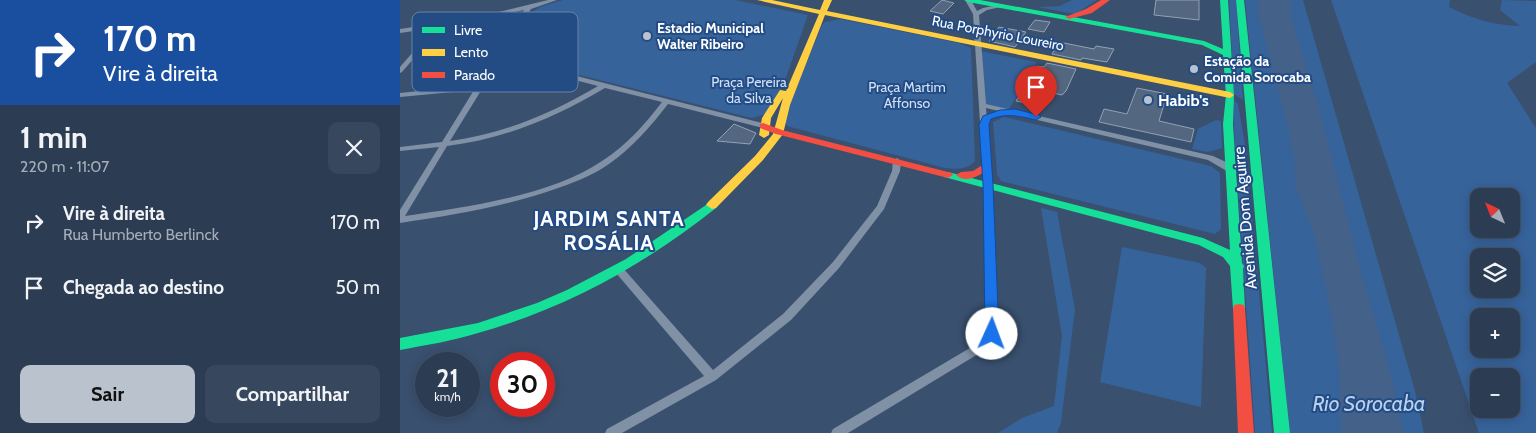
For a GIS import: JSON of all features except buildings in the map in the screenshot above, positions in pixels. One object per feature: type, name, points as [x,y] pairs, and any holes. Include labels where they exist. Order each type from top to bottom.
[{"type":"main road","name":"Rua Porphyrio Loureiro","points":[[760,0],[819,8],[977,44],[1230,95]]},
{"type":"main road","points":[[748,169],[765,133],[764,119],[788,83],[819,8],[828,0]]},
{"type":"main road","points":[[968,0],[1204,43],[1227,54]]},
{"type":"main road","points":[[1063,18],[1082,14],[1106,0]]},
{"type":"main road","name":"Avenida Dom Aguirre","points":[[1224,0],[1230,95],[1228,107],[1231,173],[1238,266],[1246,433]]},
{"type":"main road","name":"Avenida Dom Aguirre","points":[[1240,0],[1282,433]]},
{"type":"main road","points":[[400,344],[487,325],[555,302],[619,270],[688,225],[721,198],[779,132],[785,102],[819,8]]},
{"type":"main road","points":[[1230,95],[1240,100],[1255,151]]},
{"type":"main road","points":[[763,126],[779,132],[988,184],[1203,242],[1218,248],[1238,266]]},
{"type":"main road","points":[[768,145],[781,138],[793,135]]},
{"type":"main road","points":[[952,175],[976,174],[986,165]]},
{"type":"street","points":[[508,12],[554,0]]},
{"type":"street","points":[[837,433],[984,345],[990,338],[993,329],[983,105],[976,14],[968,0]]},
{"type":"street","points":[[976,14],[981,6],[986,3]]},
{"type":"street","points":[[976,14],[985,8],[1002,6]]},
{"type":"street","points":[[526,12],[528,8]]},
{"type":"street","points":[[400,71],[412,57]]},
{"type":"street","points":[[578,78],[763,126]]},
{"type":"street","points":[[400,149],[482,138],[526,126],[558,112],[605,85]]},
{"type":"street","points":[[400,95],[434,92]]},
{"type":"street","points":[[400,218],[477,92]]},
{"type":"street","points":[[400,218],[474,209],[509,201],[535,194],[582,176],[610,160],[637,136],[667,101]]},
{"type":"street","points":[[983,105],[1210,158],[1223,164],[1231,173]]},
{"type":"street","points":[[984,125],[987,118],[993,114],[1015,112]]},
{"type":"street","points":[[1210,158],[1226,154],[1230,150]]},
{"type":"street","points":[[610,433],[712,377],[787,317],[836,265],[880,207],[896,172],[897,161]]},
{"type":"street","points":[[619,270],[712,377]]},
{"type":"green space","name":"Estadio Municipal Walter Ribeiro","points":[[563,0],[735,0],[808,15],[784,83],[766,114],[752,118],[578,75],[578,12],[532,12],[540,7]]},
{"type":"green space","points":[[1072,0],[1097,0],[1075,14],[1037,7],[1060,6]]},
{"type":"green space","points":[[1229,0],[1236,0],[1243,100],[1234,94]]},
{"type":"green space","points":[[1245,0],[1303,0],[1415,391],[1424,433],[1290,433]]},
{"type":"green space","points":[[1331,0],[1450,0],[1449,7],[1466,15],[1492,23],[1520,26],[1500,10],[1502,0],[1536,1],[1536,62],[1507,83],[1536,128],[1536,433],[1479,433],[1474,418],[1520,418],[1520,368],[1470,368],[1470,407]]},
{"type":"green space","name":"Praça Martim Affonso","points":[[840,19],[959,43],[971,48],[975,161],[972,164],[962,168],[945,168],[787,126],[784,119],[822,25],[825,22]]},
{"type":"green space","points":[[980,51],[1036,62],[1009,109],[985,104]]},
{"type":"green space","points":[[1233,99],[1238,104],[1246,150],[1272,433],[1255,433]]},
{"type":"green space","points":[[1004,117],[1211,166],[1220,173],[1221,229],[1215,234],[1001,181],[997,174],[993,122]]},
{"type":"green space","points":[[1216,120],[1221,121],[1222,148],[1208,152],[1192,149],[1198,129]]},
{"type":"green space","points":[[1041,208],[1057,212],[1075,309],[1061,423],[1057,433],[998,433],[1022,418],[1054,406],[1062,336]]},
{"type":"green space","points":[[1122,247],[1200,263],[1206,268],[1201,407],[1100,382]]},
{"type":"water","name":"Rio Sorocaba","points":[[1258,0],[1290,0],[1293,24],[1318,105],[1362,275],[1391,375],[1403,433],[1341,433],[1339,365],[1330,308],[1316,241],[1295,183],[1294,159],[1288,128],[1259,18]]},
{"type":"traffic: fast","points":[[968,0],[1204,43],[1227,54]]},
{"type":"traffic: fast","points":[[1224,0],[1230,95],[1228,124],[1239,309]]},
{"type":"traffic: fast","points":[[1240,0],[1282,433]]},
{"type":"traffic: fast","points":[[948,175],[1203,242],[1227,254],[1238,266]]},
{"type":"traffic: fast","points":[[400,344],[478,328],[541,307],[572,294],[602,279],[659,245],[712,205]]},
{"type":"traffic: slow","points":[[761,0],[1230,95]]},
{"type":"traffic: slow","points":[[712,205],[759,158],[778,134],[785,105],[828,0]]},
{"type":"traffic: slow","points":[[764,135],[767,118],[783,92]]},
{"type":"traffic: jam","points":[[1069,17],[1089,11],[1106,0]]},
{"type":"traffic: jam","points":[[763,126],[779,132],[948,175]]},
{"type":"traffic: jam","points":[[961,175],[976,174],[987,165]]},
{"type":"traffic: jam","points":[[1239,309],[1246,433]]},
{"type":"place","name":"Estadio Municipal Walter Ribeiro","points":[[647,36]]},
{"type":"place","name":"Estação da Comida Sorocaba","points":[[1194,69]]},
{"type":"place","name":"Habib's","points":[[1148,100]]},
{"type":"district","name":"JARDIM SANTA ROSÁLIA","points":[[609,230]]},
{"type":"route","points":[[992,334],[988,184],[984,125],[987,118],[1000,112],[1015,112],[1036,117]]},
{"type":"park label","name":"Praça Pereira da Silva","points":[[749,90]]}]
